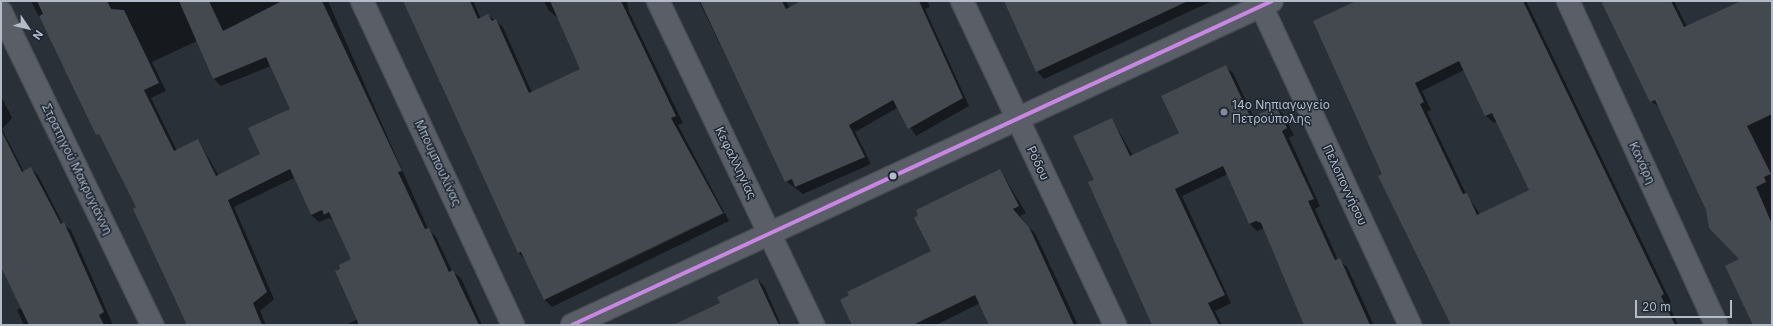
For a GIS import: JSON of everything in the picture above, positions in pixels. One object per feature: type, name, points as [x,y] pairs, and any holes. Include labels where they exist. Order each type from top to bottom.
[{"type":"street","name":"Μπουμπουλίνας","points":[[362,1],[513,325]]},
{"type":"street","name":"Κεφαλληνίας","points":[[658,1],[813,325]]},
{"type":"street","name":"Ρόδου","points":[[962,1],[1115,325]]},
{"type":"street","name":"Κανάρη","points":[[1568,1],[1716,325]]},
{"type":"street","points":[[572,325],[1018,119],[1264,3]]},
{"type":"street","name":"Πελοποννήσου","points":[[1264,3],[1410,325]]},
{"type":"street","name":"Στρατηγού Μακρυγιάννη","points":[[1,12],[152,325]]},
{"type":"building","points":[[37,1],[107,1],[111,9],[124,10],[159,83],[144,90],[174,151],[198,139],[216,176],[260,154],[248,128],[290,109],[266,57],[213,79],[179,1],[209,1],[223,31],[282,1],[322,1],[402,171],[398,172],[425,229],[429,228],[449,272],[453,270],[479,325],[359,325],[335,271],[340,269],[339,265],[351,259],[329,212],[324,215],[322,210],[311,215],[290,169],[228,200],[267,292],[253,303],[262,325],[187,325],[133,209],[136,207],[99,134],[96,135],[39,16],[43,14]]},
{"type":"building","points":[[403,1],[470,1],[478,19],[488,14],[492,21],[496,19],[529,93],[580,69],[550,1],[621,1],[676,116],[671,118],[723,213],[544,300],[521,252],[518,253]]},
{"type":"building","points":[[700,1],[782,1],[786,9],[801,1],[919,1],[963,98],[908,129],[893,100],[849,125],[865,157],[795,187],[792,179],[785,182]]},
{"type":"building","points":[[1004,1],[1188,1],[1036,72]]},
{"type":"building","points":[[1356,1],[1523,1],[1664,294],[1661,296],[1675,325],[1451,325],[1378,176],[1382,174],[1313,21]],"holes":[[[1459,61],[1485,116],[1492,113],[1529,190],[1477,215],[1467,193],[1463,194],[1420,104],[1424,102],[1415,83]]]},
{"type":"building","points":[[1601,1],[1671,1],[1684,27],[1741,1],[1772,1],[1772,114],[1747,126],[1771,174],[1764,177],[1766,182],[1756,187],[1772,224],[1772,325],[1753,325],[1725,266],[1739,259],[1709,228],[1706,210],[1655,100],[1650,102]]},
{"type":"building","points":[[1226,65],[1251,118],[1276,106],[1287,128],[1282,131],[1314,199],[1308,201],[1335,260],[1340,258],[1370,325],[1304,325],[1261,223],[1256,221],[1249,224],[1223,166],[1175,189],[1225,295],[1208,303],[1219,325],[1152,325],[1088,182],[1094,180],[1073,136],[1112,118],[1130,156],[1179,133],[1161,96]]},
{"type":"building","points":[[1,130],[22,172],[31,167],[61,224],[64,222],[104,312],[99,315],[104,325],[29,325],[1,267]]},
{"type":"building","points":[[1000,169],[1019,206],[1013,209],[1029,227],[1074,325],[989,325],[975,295],[913,325],[852,325],[840,300],[849,295],[847,292],[931,251],[914,218],[918,215],[916,210]]},
{"type":"building","points":[[757,278],[779,325],[673,325],[720,303],[717,297]]},
{"type":"transit line","points":[[572,325],[1272,1]]},
{"type":"place","name":"14ο Νηπιαγωγείο Πετρούπολης","points":[[1224,112]]}]
